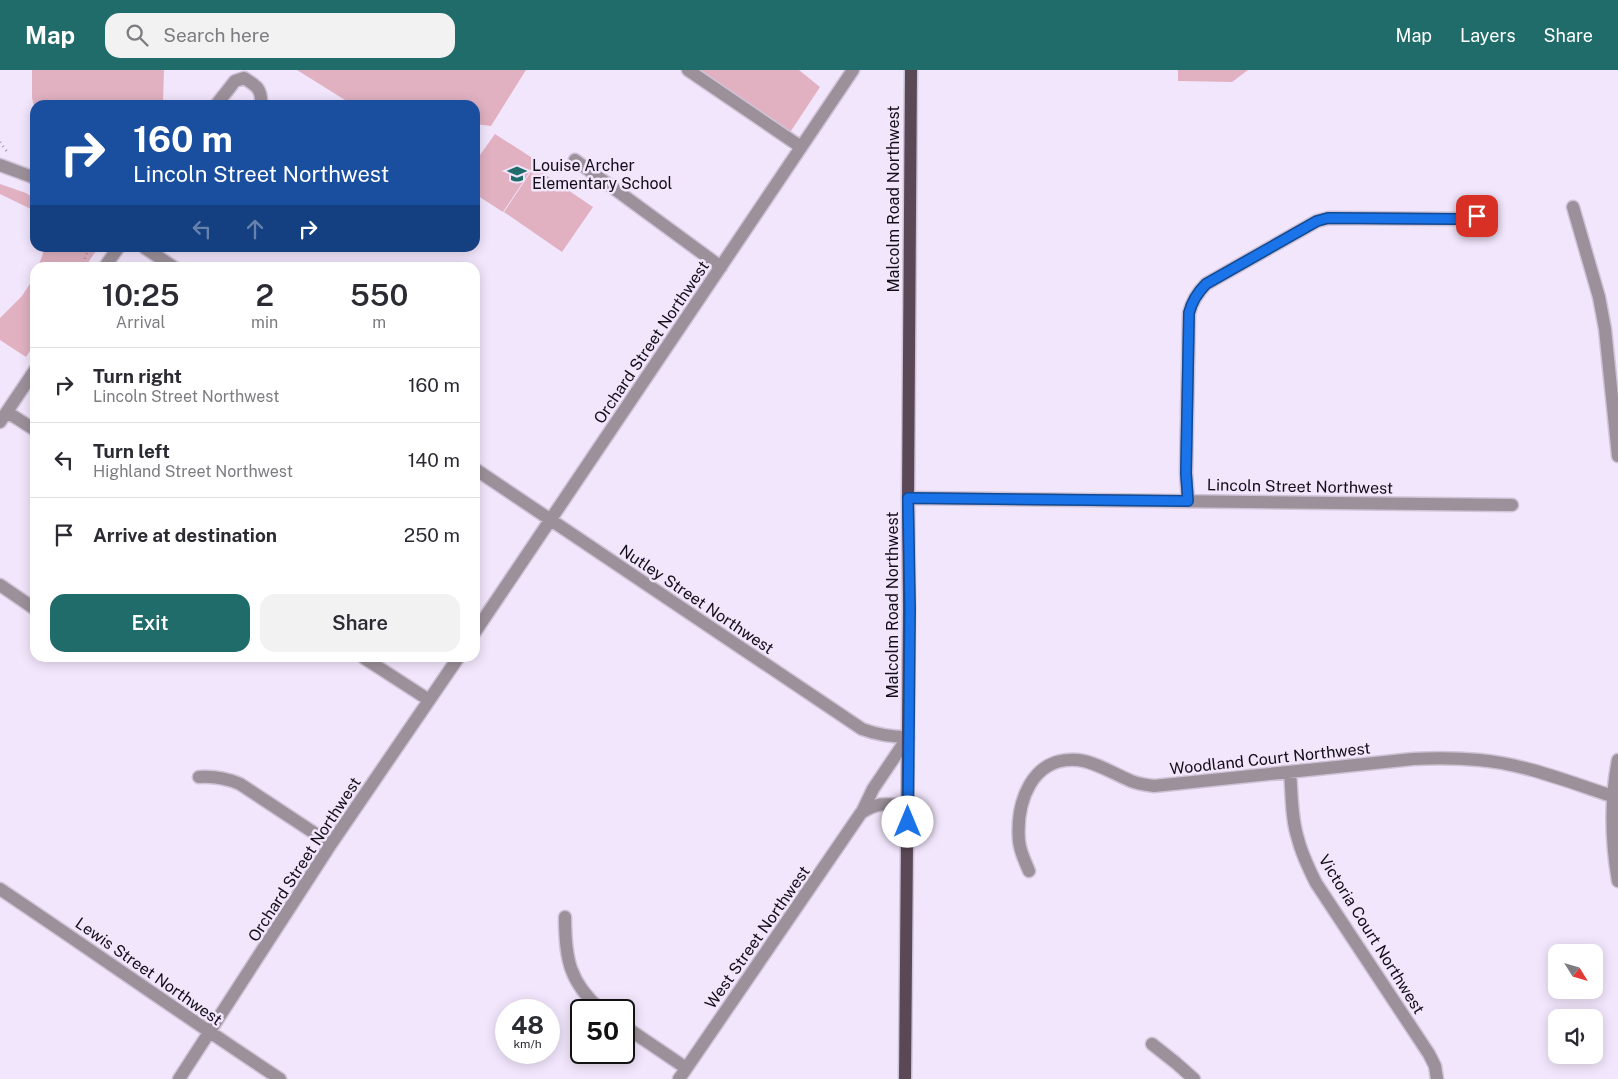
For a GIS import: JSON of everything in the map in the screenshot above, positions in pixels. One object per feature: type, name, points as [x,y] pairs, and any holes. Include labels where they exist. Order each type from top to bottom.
[{"type":"main road","name":"Malcolm Road Northwest","points":[[905,1079],[910,608],[908,498],[911,70]]},
{"type":"street","points":[[688,70],[801,147]]},
{"type":"street","name":"Orchard Street Northwest","points":[[480,625],[853,70]]},
{"type":"street","points":[[220,100],[235,81],[244,78],[256,85],[261,100]]},
{"type":"street","points":[[575,160],[721,267]]},
{"type":"street","points":[[0,165],[30,176]]},
{"type":"street","points":[[1573,207],[1599,297],[1605,329],[1615,403],[1618,456]]},
{"type":"street","points":[[1188,501],[1186,473],[1189,313],[1197,292],[1206,284],[1317,221],[1328,218],[1456,219],[1477,216]]},
{"type":"street","points":[[151,252],[166,262]]},
{"type":"street","points":[[30,377],[3,417],[30,428]]},
{"type":"street","name":"Nutley Street Northwest","points":[[480,472],[862,729],[893,738],[908,737]]},
{"type":"street","name":"Lincoln Street Northwest","points":[[908,498],[1512,505]]},
{"type":"street","points":[[0,585],[30,605]]},
{"type":"street","points":[[370,662],[429,700]]},
{"type":"street","name":"Orchard Street Northwest","points":[[179,1079],[331,844],[455,662]]},
{"type":"street","name":"West Street Northwest","points":[[683,1074],[862,813],[873,790],[908,737]]},
{"type":"street","name":"Woodland Court Northwest","points":[[1028,870],[1020,843],[1019,827],[1024,797],[1032,780],[1042,770],[1053,763],[1065,760],[1079,760],[1133,782],[1154,786],[1413,759],[1480,760],[1516,766],[1612,796]]},
{"type":"street","points":[[1618,760],[1612,796],[1612,833],[1618,881]]},
{"type":"street","name":"Victoria Court Northwest","points":[[1290,772],[1297,838],[1316,883],[1429,1054],[1435,1066],[1438,1079]]},
{"type":"street","points":[[199,777],[227,778],[240,784],[331,844]]},
{"type":"street","points":[[862,813],[873,805],[908,806]]},
{"type":"street","name":"Lewis Street Northwest","points":[[0,889],[157,995],[208,1032],[280,1079]]},
{"type":"street","points":[[565,917],[565,941],[571,972],[589,999]]},
{"type":"street","points":[[635,1035],[683,1074]]},
{"type":"street","points":[[1152,1044],[1194,1079]]},
{"type":"path","points":[[0,142],[8,153]]},
{"type":"shaded area","points":[[32,70],[164,70],[163,100],[32,100]]},
{"type":"shaded area","points":[[297,70],[526,70],[491,126],[480,125],[480,100],[345,100]]},
{"type":"shaded area","points":[[693,70],[799,70],[820,87],[789,134]]},
{"type":"shaded area","points":[[1178,70],[1248,70],[1232,82],[1178,81]]},
{"type":"shaded area","points":[[495,134],[537,161],[503,212],[480,197],[480,155]]},
{"type":"shaded area","points":[[534,167],[593,207],[562,252],[504,212]]},
{"type":"shaded area","points":[[0,184],[26,193],[30,196],[30,209],[0,194]]},
{"type":"shaded area","points":[[44,252],[95,252],[88,262],[40,262]]},
{"type":"shaded area","points":[[30,284],[30,351],[26,357],[0,340],[0,318],[22,296]]},
{"type":"place","name":"Louise Archer Elementary School","points":[[517,174]]},
{"type":"route","points":[[908,822],[910,608],[908,498],[1188,501],[1186,473],[1189,313],[1197,292],[1206,284],[1317,221],[1328,218],[1456,219],[1477,216]]}]
